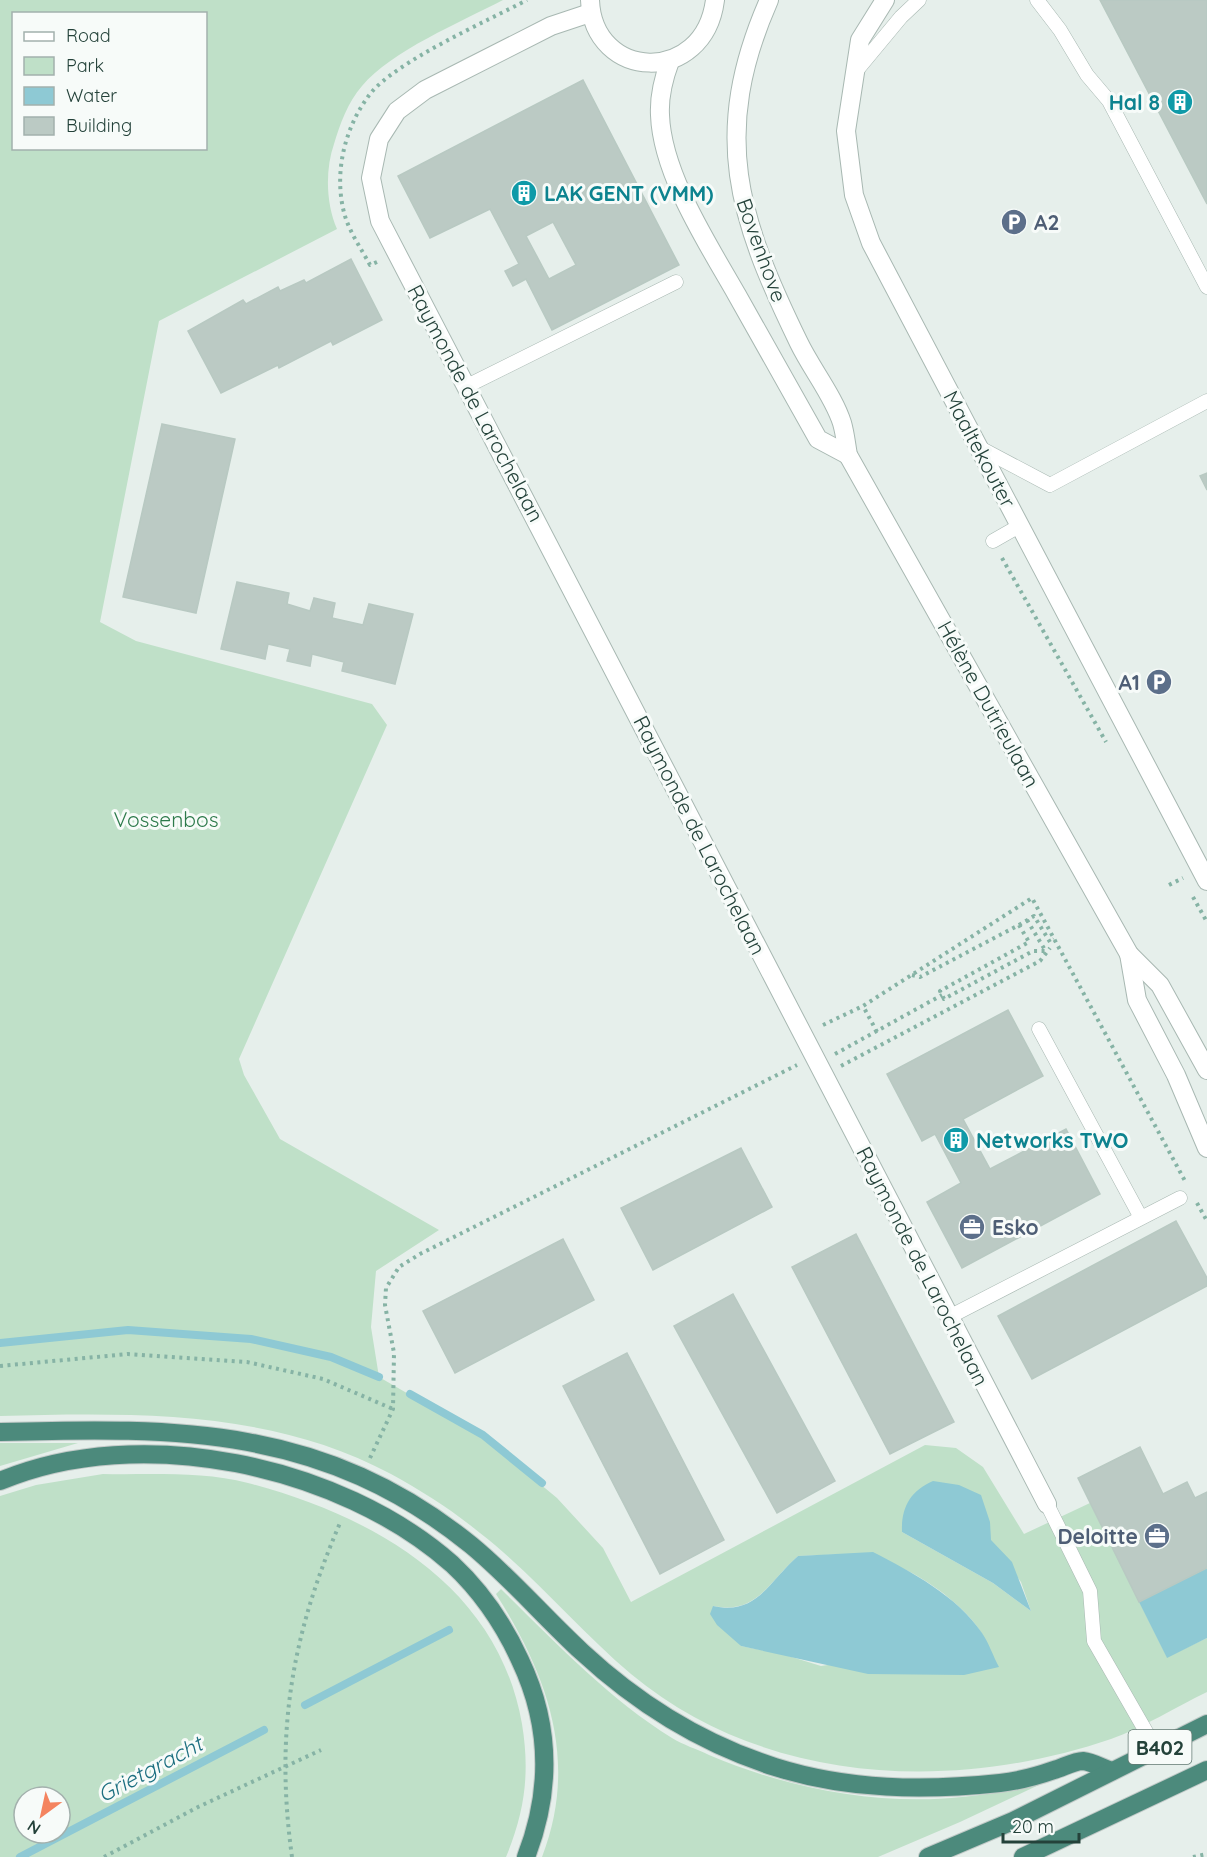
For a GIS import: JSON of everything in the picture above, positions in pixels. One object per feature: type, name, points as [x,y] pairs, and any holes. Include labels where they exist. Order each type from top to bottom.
[{"type":"highway","points":[[0,1432],[105,1429],[187,1432],[261,1443],[318,1459],[381,1486],[434,1518],[472,1546],[625,1689],[668,1719],[721,1746],[774,1767],[824,1779],[880,1787],[942,1788],[1004,1782],[1081,1761],[1112,1771]]},
{"type":"highway","points":[[0,1480],[74,1459],[127,1455],[194,1457],[257,1467],[313,1483],[371,1509],[416,1536],[452,1565],[484,1600],[511,1641],[531,1684],[543,1728],[544,1782],[539,1824],[526,1857]]},
{"type":"highway","name":"B402","points":[[928,1857],[1013,1821],[1207,1724]]},
{"type":"highway","name":"B402","points":[[1023,1857],[1207,1770]]},
{"type":"street","points":[[590,7],[598,32],[611,48],[629,59],[649,63],[670,61],[688,52],[702,38],[712,20],[715,0]]},
{"type":"street","name":"Bovenhove","points":[[769,0],[749,55],[740,93],[736,128],[737,174],[747,221],[768,278],[842,422],[848,455]]},
{"type":"street","name":"Maaltekouter","points":[[885,0],[860,40],[846,131],[854,195],[871,243],[1207,881]]},
{"type":"street","name":"Raymonde de Larochelaan","points":[[590,7],[425,90],[397,111],[379,139],[371,178],[380,221],[1047,1504]]},
{"type":"street","points":[[670,61],[664,78],[660,114],[665,148],[682,191],[712,252],[818,439],[848,455]]},
{"type":"street","name":"Hélène Dutrieulaan","points":[[848,455],[1129,954],[1160,986],[1207,1070]]},
{"type":"street","name":"Hélène Dutrieulaan","points":[[1129,954],[1137,1000],[1176,1075],[1207,1148]]},
{"type":"lane","points":[[857,70],[901,17],[919,0]]},
{"type":"lane","points":[[1037,0],[1060,30],[1087,75],[1109,101],[1207,287]]},
{"type":"lane","points":[[467,386],[676,282]]},
{"type":"lane","points":[[980,448],[1050,485],[1207,401]]},
{"type":"lane","points":[[993,541],[1014,529]]},
{"type":"lane","points":[[1039,1029],[1140,1216]]},
{"type":"lane","points":[[949,1317],[1140,1216],[1180,1198]]},
{"type":"lane","name":"Raymonde de Larochelaan","points":[[1047,1504],[1090,1591],[1094,1641],[1156,1749]]},
{"type":"path","points":[[993,541],[1108,745]]},
{"type":"path","points":[[1169,885],[1184,878],[1178,868]]},
{"type":"path","points":[[1198,908],[1207,922]]},
{"type":"path","points":[[911,975],[920,977],[1034,916],[1050,942],[1054,939]]},
{"type":"path","points":[[1027,920],[1048,950]]},
{"type":"path","points":[[1019,925],[1029,942],[940,991],[944,999],[1033,951],[1048,950]]},
{"type":"path","points":[[370,1459],[393,1409],[393,1353],[385,1305],[386,1288],[399,1268],[420,1254],[1040,961],[1048,950]]},
{"type":"path","points":[[819,1064],[942,995]]},
{"type":"path","points":[[804,1035],[863,1006]]},
{"type":"path","points":[[0,1366],[128,1354],[248,1362],[323,1380],[393,1409]]},
{"type":"path","points":[[292,1857],[285,1767],[287,1699],[295,1657],[322,1567],[340,1523]]},
{"type":"path","points":[[104,1857],[198,1807],[321,1750]]},
{"type":"path","points":[[1193,1857],[1207,1854]]},
{"type":"green space","name":"Vossenbos","points":[[0,0],[503,0],[408,49],[375,73],[357,92],[342,121],[329,165],[329,198],[337,229],[159,321],[100,622],[136,641],[372,704],[387,725],[239,1059],[244,1075],[280,1139],[439,1230],[376,1271],[371,1327],[379,1377],[483,1437],[557,1498],[603,1548],[631,1602],[925,1445],[956,1448],[983,1467],[1024,1534],[1090,1503],[1167,1657],[1207,1638],[1207,1692],[1148,1723],[1111,1739],[1050,1756],[988,1767],[925,1771],[862,1768],[800,1758],[740,1739],[683,1711],[631,1674],[500,1549],[437,1501],[391,1474],[345,1453],[298,1437],[249,1426],[150,1416],[0,1416]],"holes":[[[990,1522],[990,1540],[1021,1582],[1031,1611],[993,1583],[902,1532]],[[850,1554],[905,1570],[933,1586],[965,1612],[986,1642],[821,1666],[782,1654],[741,1646],[713,1606],[741,1606],[752,1601],[798,1556]]]},
{"type":"green space","points":[[0,1443],[78,1443],[0,1466]]},
{"type":"green space","points":[[103,1474],[176,1474],[230,1479],[295,1497],[341,1515],[384,1537],[423,1564],[458,1596],[487,1633],[509,1675],[522,1724],[526,1759],[522,1808],[506,1857],[0,1857],[0,1496],[36,1485]]},
{"type":"green space","points":[[501,1589],[604,1687],[648,1722],[681,1743],[739,1767],[769,1777],[833,1792],[898,1799],[972,1796],[1043,1783],[878,1857],[542,1857],[553,1822],[558,1787],[557,1753],[552,1720],[543,1688],[530,1656],[496,1594]]},
{"type":"water","points":[[933,1481],[959,1485],[981,1495],[990,1522],[991,1540],[1012,1562],[1031,1611],[993,1583],[902,1532],[903,1515],[909,1501],[918,1490]]},
{"type":"water","points":[[873,1552],[947,1596],[982,1633],[999,1667],[964,1675],[868,1674],[741,1646],[717,1625],[710,1614],[713,1606],[728,1608],[752,1601],[798,1556]]},
{"type":"water","points":[[1207,1568],[1207,1638],[1167,1658],[1139,1602]]},
{"type":"building","name":"Hal 8","points":[[1100,0],[1207,0],[1207,204]]},
{"type":"building","name":"LAK GENT (VMM)","points":[[583,80],[679,265],[552,330],[526,279],[513,286],[505,271],[519,264],[490,209],[430,238],[398,176]],"holes":[[[553,222],[576,265],[549,279],[526,236]]]},
{"type":"building","points":[[351,259],[382,320],[333,345],[331,341],[279,368],[278,365],[221,393],[188,331],[243,300],[246,304],[278,287],[280,291],[304,280],[306,283]]},
{"type":"building","points":[[162,424],[235,439],[196,613],[123,597]]},
{"type":"building","points":[[1207,473],[1207,490],[1200,476]]},
{"type":"building","points":[[237,582],[289,593],[287,604],[310,611],[314,598],[335,603],[332,618],[363,625],[369,604],[413,614],[395,684],[342,671],[344,662],[312,654],[310,666],[287,661],[290,649],[268,644],[265,659],[221,649]]},
{"type":"building","name":"Networks TWO","points":[[1008,1010],[1043,1076],[963,1119],[990,1169],[1066,1129],[1100,1194],[962,1268],[927,1202],[961,1183],[935,1134],[922,1141],[887,1074]]},
{"type":"building","points":[[741,1148],[772,1207],[653,1270],[621,1208]]},
{"type":"building","points":[[1176,1221],[1207,1278],[1207,1286],[1032,1379],[998,1316]]},
{"type":"building","points":[[856,1234],[954,1422],[890,1454],[792,1267]]},
{"type":"building","points":[[563,1239],[594,1300],[455,1373],[423,1311]]},
{"type":"building","points":[[733,1294],[835,1481],[777,1513],[674,1326]]},
{"type":"building","points":[[627,1353],[724,1540],[660,1574],[563,1386]]},
{"type":"building","name":"Deloitte","points":[[1140,1447],[1163,1494],[1187,1482],[1195,1498],[1207,1492],[1207,1568],[1139,1602],[1078,1478]]},
{"type":"waterway","points":[[0,1343],[128,1330],[251,1339],[331,1357],[379,1377]]},
{"type":"waterway","points":[[410,1394],[483,1435],[542,1483]]},
{"type":"waterway","name":"Grietgracht","points":[[305,1705],[449,1630]]},
{"type":"waterway","name":"Grietgracht","points":[[20,1857],[264,1730]]},
{"type":"place","name":"Hal 8","points":[[1180,102]]},
{"type":"place","name":"LAK GENT (VMM)","points":[[524,193]]},
{"type":"place","name":"A2","points":[[1014,222]]},
{"type":"place","name":"A1","points":[[1159,682]]},
{"type":"place","name":"Networks TWO","points":[[956,1140]]},
{"type":"place","name":"Esko","points":[[972,1227]]},
{"type":"place","name":"Deloitte","points":[[1157,1536]]}]
